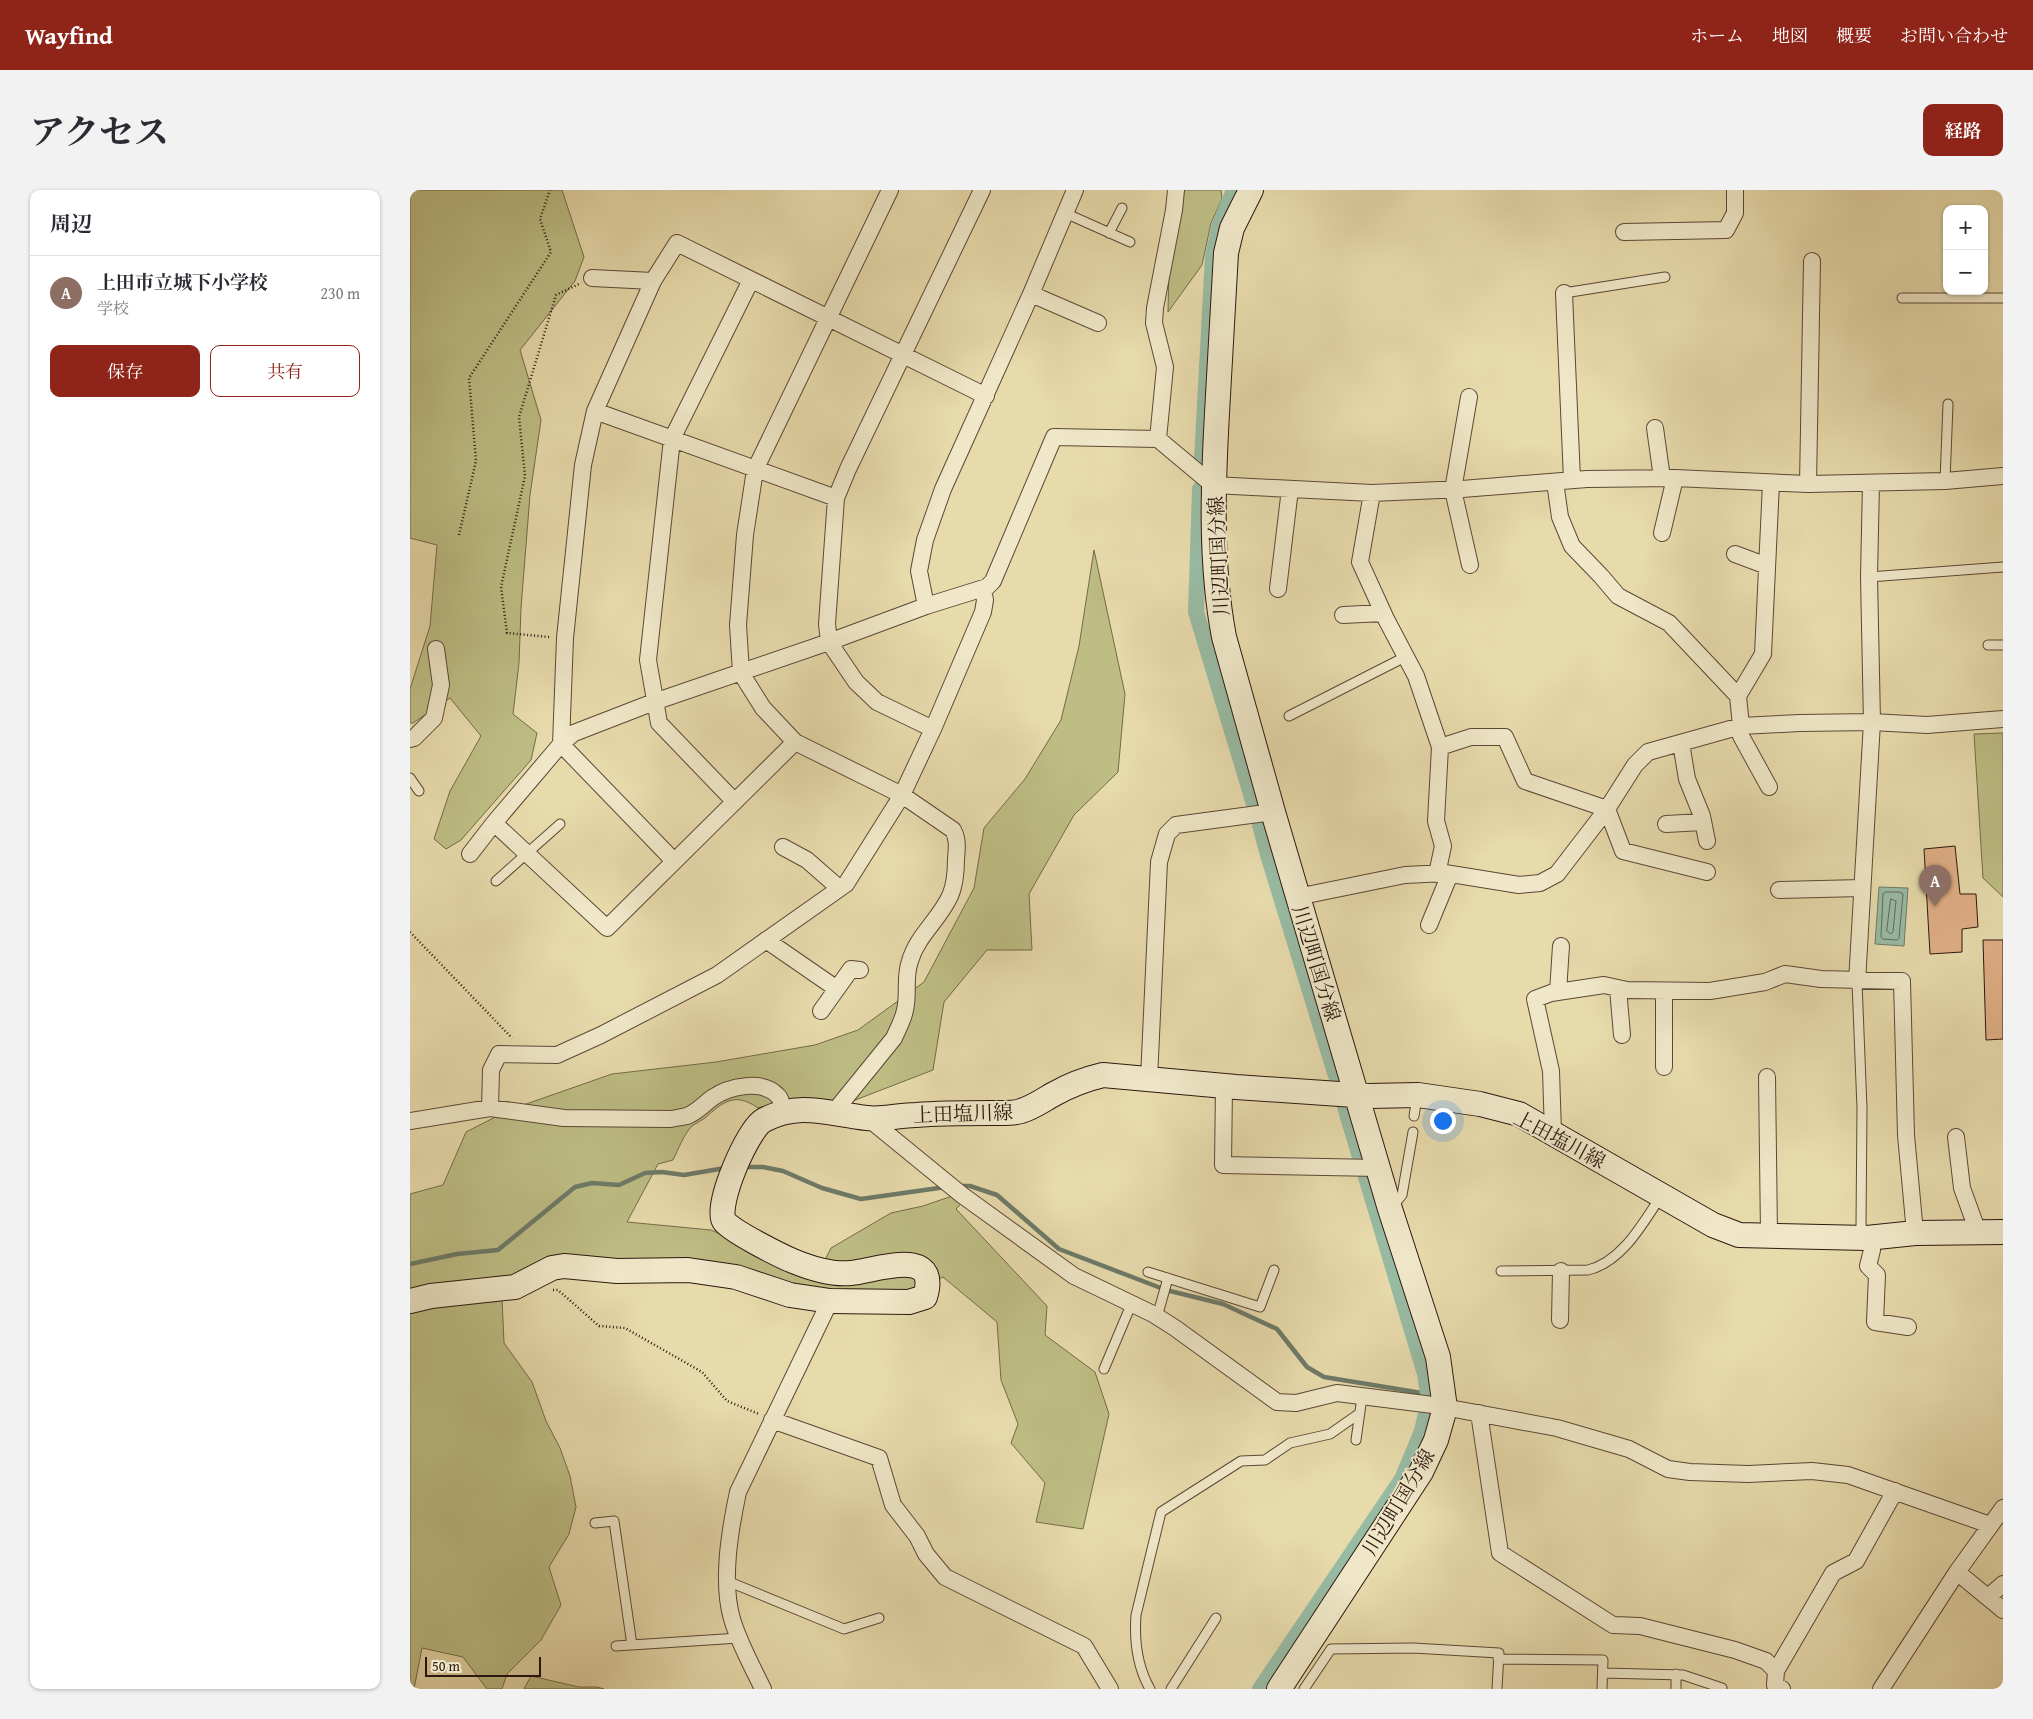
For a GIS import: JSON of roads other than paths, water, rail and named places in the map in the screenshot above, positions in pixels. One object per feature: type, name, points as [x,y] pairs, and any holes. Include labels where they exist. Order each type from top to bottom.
[{"type":"main road","name":"川辺町国分線","points":[[1250,190],[1232,228],[1226,253],[1213,485],[1218,606],[1224,637],[1297,897],[1390,1209],[1438,1357],[1433,1406],[1436,1440],[1420,1472],[1279,1689]]},
{"type":"main road","name":"上田塩川線","points":[[410,1301],[431,1296],[516,1287],[552,1268],[577,1266],[617,1271],[688,1270],[736,1277],[790,1294],[830,1301],[908,1302],[925,1297],[928,1283],[921,1269],[911,1265],[898,1264],[850,1273],[820,1270],[792,1260],[734,1230],[725,1223],[722,1214],[726,1190],[752,1131],[762,1121],[783,1111],[816,1110],[869,1119],[916,1114],[1019,1112],[1037,1105],[1083,1079],[1103,1075],[1224,1086],[1356,1094],[1416,1106],[1480,1104],[1519,1114],[1713,1226],[1738,1235],[1769,1234],[1867,1238],[1915,1233],[2003,1232]]},
{"type":"street","points":[[834,1112],[894,1038],[906,1009],[906,975],[910,960],[918,943],[951,895],[956,874],[957,837],[952,830],[902,795],[795,742],[763,708],[741,672],[738,625],[745,535],[755,470],[890,190]]},
{"type":"street","points":[[933,729],[877,702],[856,682],[829,642],[827,624],[836,498],[848,469],[982,190]]},
{"type":"street","points":[[926,606],[919,571],[925,540],[943,489],[986,396],[1075,190]]},
{"type":"street","points":[[1158,439],[1165,367],[1154,323],[1155,308],[1174,210],[1176,190]]},
{"type":"street","points":[[1624,232],[1726,230],[1736,213],[1734,190]]},
{"type":"street","points":[[674,860],[561,744],[565,638],[588,436],[596,411],[653,281],[677,243],[986,396]]},
{"type":"street","points":[[1808,484],[1812,261]]},
{"type":"street","points":[[592,278],[653,281]]},
{"type":"street","points":[[734,801],[659,723],[648,660],[672,439],[751,280]]},
{"type":"street","points":[[1564,293],[1572,480]]},
{"type":"street","points":[[1031,294],[1098,324]]},
{"type":"street","points":[[1469,397],[1454,490],[1470,565]]},
{"type":"street","points":[[596,411],[836,498]]},
{"type":"street","points":[[1654,428],[1669,478],[1662,533]]},
{"type":"street","points":[[470,854],[561,744],[574,733],[654,702],[829,642],[926,606],[983,590],[993,580],[1054,437],[1158,439],[1213,485],[1372,493],[1454,490],[1572,480],[1669,478],[1771,483],[1871,484],[2003,476]]},
{"type":"street","points":[[1555,482],[1560,517],[1572,546],[1602,576],[1618,596],[1669,623],[1738,696],[1742,726],[1740,736],[1769,788]]},
{"type":"street","points":[[1738,696],[1763,654],[1771,483]]},
{"type":"street","points":[[1857,982],[1872,722],[1869,577],[1871,484]]},
{"type":"street","points":[[1278,589],[1290,489]]},
{"type":"street","points":[[1372,493],[1360,562],[1383,613],[1416,676],[1440,747],[1436,821],[1443,846],[1443,874],[1430,925]]},
{"type":"street","points":[[1735,554],[1767,566]]},
{"type":"street","points":[[490,1108],[491,1070],[500,1054],[557,1055],[601,1035],[717,975],[846,884],[902,795],[933,729],[984,612],[985,600],[983,590]]},
{"type":"street","points":[[1343,615],[1383,613]]},
{"type":"street","points":[[410,738],[414,738],[434,718],[441,685],[436,649]]},
{"type":"street","points":[[1297,897],[1405,875],[1443,874],[1518,885],[1540,883],[1557,874],[1608,809],[1635,766],[1648,752],[1742,726],[1872,722],[1928,725],[2003,719]]},
{"type":"street","points":[[1440,747],[1472,737],[1505,737],[1525,781],[1608,809]]},
{"type":"street","points":[[494,823],[608,928],[674,860],[795,742]]},
{"type":"street","points":[[1680,743],[1686,779],[1703,822],[1707,841]]},
{"type":"street","points":[[1608,809],[1623,850],[1707,872]]},
{"type":"street","points":[[1149,1079],[1160,862],[1167,834],[1176,825],[1273,812]]},
{"type":"street","points":[[1666,824],[1703,822]]},
{"type":"street","points":[[783,848],[807,860],[839,888]]},
{"type":"street","points":[[1779,890],[1862,888]]},
{"type":"street","points":[[766,940],[837,989]]},
{"type":"street","points":[[1558,992],[1561,946]]},
{"type":"street","points":[[821,1011],[851,969],[860,970]]},
{"type":"street","points":[[1553,1133],[1552,1071],[1535,999],[1558,992],[1604,985],[1618,988],[1710,992],[1765,982],[1785,974],[1821,980],[1902,982],[1906,1135],[1915,1233]]},
{"type":"street","points":[[1618,988],[1622,1035]]},
{"type":"street","points":[[1664,991],[1664,1067]]},
{"type":"street","points":[[1767,1077],[1769,1234]]},
{"type":"street","points":[[410,1122],[490,1108],[564,1118],[671,1119],[687,1116],[700,1109],[713,1097],[729,1090],[753,1086],[774,1092],[780,1098],[783,1111]]},
{"type":"street","points":[[1224,1086],[1222,1164],[1379,1168]]},
{"type":"street","points":[[869,1119],[956,1190],[1074,1276],[1157,1317],[1175,1328],[1277,1402],[1296,1403],[1337,1393],[1361,1405],[1433,1406],[1479,1413],[1557,1428],[1629,1449],[1668,1469],[1690,1472],[1748,1474],[1812,1471],[1848,1475],[1990,1526]]},
{"type":"street","points":[[1956,1137],[1962,1188],[1978,1232]]},
{"type":"street","points":[[1867,1238],[1872,1250],[1868,1266],[1877,1275],[1875,1322],[1908,1327]]},
{"type":"street","points":[[1560,1320],[1562,1271]]},
{"type":"street","points":[[763,1689],[739,1638],[728,1598],[727,1581],[731,1530],[738,1492],[830,1301]]},
{"type":"street","points":[[1479,1413],[1500,1553],[1613,1625],[1640,1626],[1735,1650],[1766,1661],[1776,1671]]},
{"type":"street","points":[[772,1420],[879,1458],[892,1505],[918,1536],[926,1554],[945,1577],[1084,1646],[1110,1689]]},
{"type":"street","points":[[1782,1689],[1775,1684],[1776,1671],[1833,1573],[1856,1561],[1895,1491]]},
{"type":"street","points":[[1881,1689],[1957,1572],[2003,1508]]},
{"type":"street","points":[[1957,1572],[2003,1610]]},
{"type":"street","points":[[1988,1597],[2003,1584]]},
{"type":"lane","points":[[1109,233],[1122,208]]},
{"type":"lane","points":[[1065,214],[1130,242]]},
{"type":"lane","points":[[1564,293],[1664,277]]},
{"type":"lane","points":[[1902,298],[2003,298]]},
{"type":"lane","points":[[1945,480],[1948,404]]},
{"type":"lane","points":[[1869,577],[2003,567]]},
{"type":"lane","points":[[1988,644],[2003,645]]},
{"type":"lane","points":[[1289,716],[1405,657]]},
{"type":"lane","points":[[410,778],[419,791]]},
{"type":"lane","points":[[496,881],[560,824]]},
{"type":"lane","points":[[1857,982],[1862,1108],[1862,1226],[1867,1238]]},
{"type":"lane","points":[[1390,1209],[1402,1195],[1413,1132]]},
{"type":"lane","points":[[1502,1271],[1588,1270],[1601,1267],[1620,1251],[1638,1230],[1662,1196]]},
{"type":"lane","points":[[1148,1272],[1260,1307],[1274,1270]]},
{"type":"lane","points":[[1157,1317],[1168,1279]]},
{"type":"lane","points":[[1104,1369],[1131,1305]]},
{"type":"lane","points":[[1356,1440],[1361,1405]]},
{"type":"lane","points":[[1150,1689],[1141,1672],[1135,1633],[1136,1615],[1161,1512],[1241,1461],[1265,1460],[1290,1443],[1330,1434],[1361,1405]]},
{"type":"lane","points":[[594,1522],[614,1521],[632,1645]]},
{"type":"lane","points":[[727,1581],[844,1629],[880,1618]]},
{"type":"lane","points":[[1171,1689],[1216,1618]]},
{"type":"lane","points":[[616,1646],[739,1638]]},
{"type":"lane","points":[[1304,1689],[1331,1649],[1412,1648],[1498,1653],[1497,1689]]},
{"type":"lane","points":[[1498,1659],[1603,1660],[1602,1689]]},
{"type":"lane","points":[[1603,1672],[1676,1674],[1700,1679],[1722,1688]]},
{"type":"lane","points":[[1676,1674],[1676,1689]]},
{"type":"water","points":[[1879,887],[1908,888],[1904,946],[1875,944]]},
{"type":"waterway","points":[[1202,460],[1213,256],[1220,224],[1234,190]]},
{"type":"waterway","points":[[1200,489],[1196,612],[1254,804]]},
{"type":"waterway","points":[[1260,825],[1336,1076]]},
{"type":"waterway","points":[[1260,1689],[1402,1479],[1422,1431],[1426,1413],[1428,1394],[1425,1374],[1345,1107]]},
{"type":"waterway","points":[[744,1167],[763,1167],[783,1171],[822,1188],[861,1199],[946,1187]]},
{"type":"waterway","points":[[410,1264],[457,1254],[498,1250],[575,1187],[592,1183],[619,1185],[645,1173],[662,1172],[684,1175],[725,1168]]},
{"type":"waterway","points":[[959,1186],[970,1186],[997,1195],[1059,1249],[1166,1290],[1223,1304],[1277,1329],[1307,1367],[1324,1377],[1428,1394]]},
{"type":"place","name":"上田市立城下小学校","points":[[1935,906]]}]
